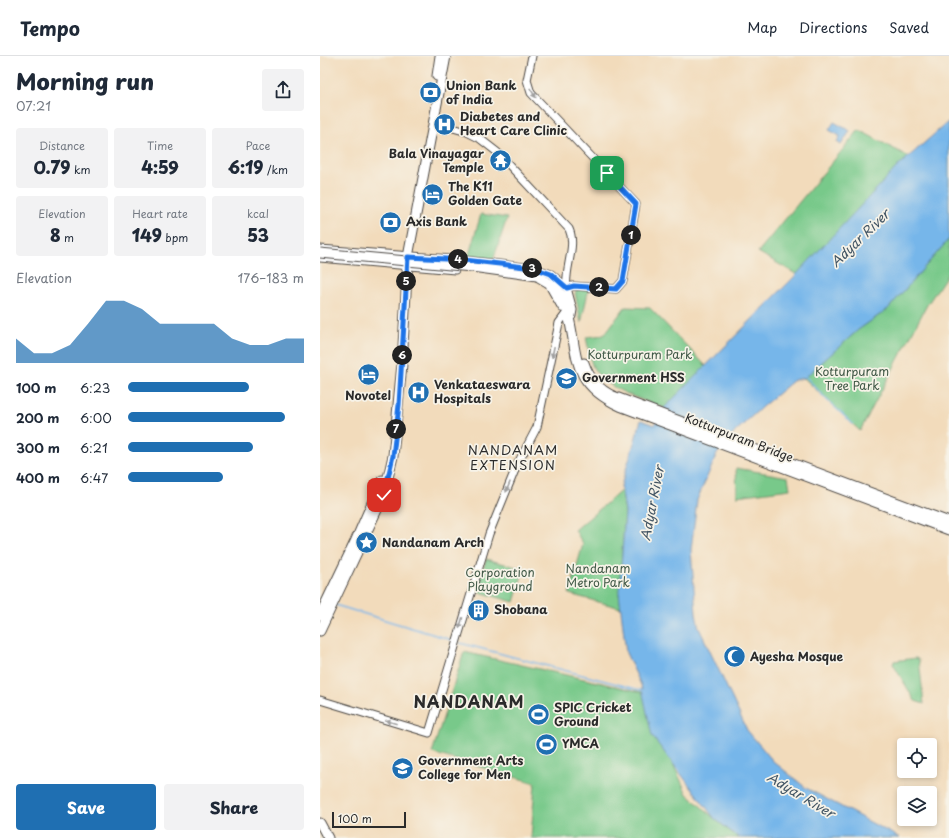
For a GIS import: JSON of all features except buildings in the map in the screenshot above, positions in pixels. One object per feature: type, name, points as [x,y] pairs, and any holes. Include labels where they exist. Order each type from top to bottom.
[{"type":"main road","points":[[438,92],[440,56]]},
{"type":"main road","points":[[320,615],[371,508],[384,476],[392,422],[405,261],[446,56]]},
{"type":"main road","name":"Kotturpuram Bridge","points":[[320,253],[472,267],[537,276],[556,287],[565,299],[578,362],[587,383],[603,398],[632,407],[839,486]]},
{"type":"main road","points":[[320,631],[384,495],[393,456],[399,405],[405,261]]},
{"type":"main road","points":[[839,486],[949,522]]},
{"type":"main road","points":[[839,486],[949,530]]},
{"type":"main road","points":[[320,823],[328,838]]},
{"type":"street","points":[[532,56],[527,80],[531,93],[636,204],[623,281],[616,289],[574,286],[567,288]]},
{"type":"street","points":[[320,700],[429,733],[489,534],[517,465],[537,427],[559,322],[568,316],[573,310],[565,277],[572,240],[569,229],[497,152],[467,132],[439,124]]},
{"type":"street","points":[[320,248],[541,281],[550,286],[568,316]]},
{"type":"street","points":[[320,258],[405,261],[464,260],[534,268],[551,274],[567,288]]},
{"type":"green space","points":[[859,130],[911,158],[801,277],[758,252]]},
{"type":"green space","points":[[481,214],[507,218],[493,261],[468,258]]},
{"type":"green space","name":"Kotturpuram Tree Park","points":[[949,239],[949,272],[927,305],[860,431],[804,378],[858,330],[888,309]]},
{"type":"green space","points":[[579,287],[589,288],[581,323],[575,293]]},
{"type":"green space","name":"Kotturpuram Park","points":[[625,307],[650,308],[707,367],[664,408],[634,397],[613,387],[597,373],[592,365],[586,337],[604,335]]},
{"type":"green space","points":[[736,468],[788,477],[790,489],[737,496]]},
{"type":"green space","name":"Nandanam Metro Park","points":[[622,490],[625,512],[619,593],[621,608],[569,594],[583,544],[575,530]]},
{"type":"green space","name":"Corporation Playground","points":[[486,559],[524,569],[514,602],[476,591]]},
{"type":"green space","name":"YMCA","points":[[464,652],[646,693],[671,759],[687,794],[739,838],[531,838],[535,783],[432,753]]},
{"type":"green space","points":[[916,658],[919,660],[924,704],[915,701],[893,664],[894,661]]},
{"type":"water","name":"Adyar River","points":[[949,121],[949,239],[888,309],[858,330],[804,378],[794,380],[735,432],[717,454],[697,500],[691,550],[696,614],[699,628],[747,730],[773,761],[806,788],[900,838],[739,838],[715,819],[652,736],[641,685],[626,653],[619,593],[625,512],[621,486],[641,420],[654,425],[664,408],[794,277],[897,167]]},
{"type":"water","points":[[834,122],[850,131],[841,145],[837,142],[840,136],[829,130]]},
{"type":"waterway","points":[[805,376],[827,400],[853,424]]},
{"type":"waterway","points":[[335,605],[452,640]]},
{"type":"waterway","points":[[460,643],[644,691]]},
{"type":"place","name":"Union Bank of India","points":[[431,93]]},
{"type":"place","name":"Diabetes and Heart Care Clinic","points":[[444,124]]},
{"type":"place","name":"Bala Vinayagar Temple","points":[[500,161]]},
{"type":"place","name":"The K11 Golden Gate","points":[[433,194]]},
{"type":"place","name":"Axis Bank","points":[[391,222]]},
{"type":"place","name":"Novotel","points":[[368,375]]},
{"type":"place","name":"Government HSS","points":[[566,378]]},
{"type":"place","name":"Venkataeswara Hospitals","points":[[419,392]]},
{"type":"place","name":"Nandanam Arch","points":[[367,543]]},
{"type":"place","name":"Shobana","points":[[478,610]]},
{"type":"place","name":"Ayesha Mosque","points":[[734,657]]},
{"type":"place","name":"SPIC Cricket Ground","points":[[539,715]]},
{"type":"place","name":"YMCA","points":[[547,744]]},
{"type":"place","name":"Government Arts College for Men","points":[[402,768]]},
{"type":"district","name":"NANDANAM EXTENSION","points":[[513,458]]},
{"type":"district","name":"NANDANAM","points":[[469,702]]},
{"type":"route","points":[[384,495],[393,456],[399,405],[408,257],[464,260],[534,268],[551,274],[560,280],[567,288],[574,286],[616,289],[623,281],[636,204],[607,173]]}]
